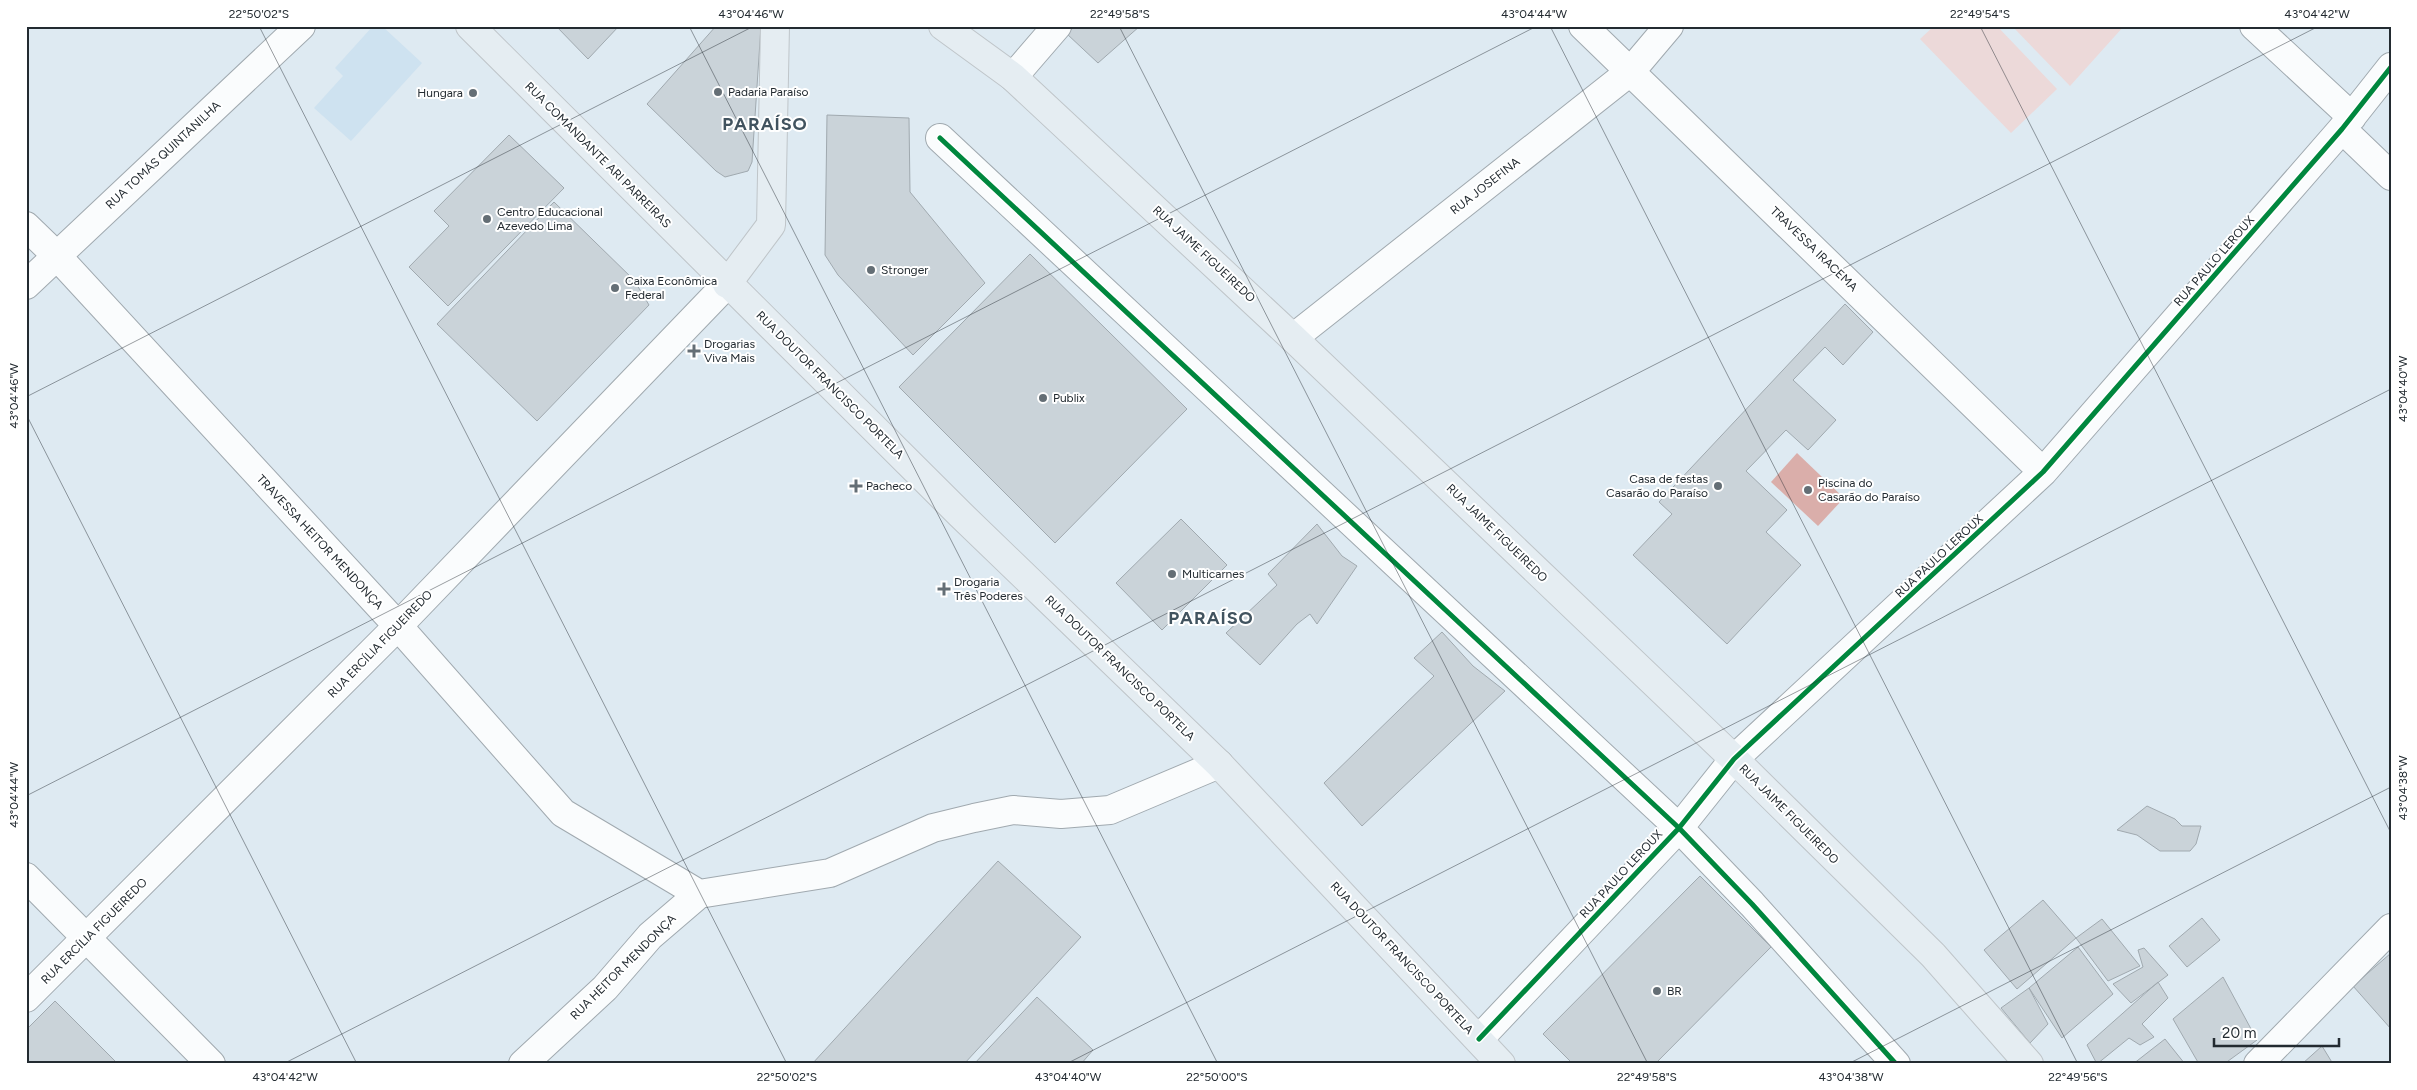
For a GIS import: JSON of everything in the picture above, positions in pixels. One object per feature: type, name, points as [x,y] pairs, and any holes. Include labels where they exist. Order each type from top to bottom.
[{"type":"main road","name":"RUA COMANDANTE ARI PARREIRAS","points":[[470,26],[727,284]]},
{"type":"main road","points":[[727,284],[771,225],[775,26]]},
{"type":"main road","name":"RUA JAIME FIGUEIREDO","points":[[943,26],[1013,77],[1294,338],[1734,760],[1933,955],[2029,1064]]},
{"type":"main road","name":"RUA DOUTOR FRANCISCO PORTELA","points":[[727,284],[1219,764],[1501,1064]]},
{"type":"street","name":"RUA TOMÁS QUINTANILHA","points":[[26,285],[301,26]]},
{"type":"street","points":[[1013,77],[1057,26]]},
{"type":"street","name":"TRAVESSA IRACEMA","points":[[1583,26],[2043,472]]},
{"type":"street","name":"RUA JOSEFINA","points":[[1294,338],[1631,71],[1669,26]]},
{"type":"street","points":[[2254,26],[2347,123],[2391,176]]},
{"type":"street","name":"RUA PAULO LEROUX","points":[[1479,1039],[1679,828],[1734,760],[2043,472],[2347,123],[2391,68]]},
{"type":"street","points":[[940,138],[1679,828],[1752,904],[1896,1064]]},
{"type":"street","name":"TRAVESSA HEITOR MENDONÇA","points":[[26,226],[56,255],[398,626],[564,813],[699,894]]},
{"type":"street","name":"RUA ERCÍLIA FIGUEIREDO","points":[[26,998],[87,940],[398,626],[727,284]]},
{"type":"street","points":[[699,894],[830,873],[933,828],[1013,810],[1061,814],[1110,810],[1219,764]]},
{"type":"street","points":[[26,878],[211,1064]]},
{"type":"street","name":"RUA HEITOR MENDONÇA","points":[[523,1064],[605,988],[650,936],[699,894]]},
{"type":"street","points":[[2258,1064],[2391,928]]},
{"type":"shaded area","points":[[373,26],[382,26],[422,63],[351,141],[314,108],[343,76],[335,68]]},
{"type":"shaded area","points":[[1934,26],[1997,26],[2057,89],[2011,133],[1920,39]]},
{"type":"shaded area","points":[[2012,26],[2124,26],[2070,86]]},
{"type":"shaded area","name":"Piscina do Casarão do Paraíso","points":[[1797,453],[1844,498],[1818,526],[1771,482]]},
{"type":"building","points":[[556,26],[619,26],[588,59]]},
{"type":"building","points":[[716,26],[761,26],[752,162],[748,171],[725,177],[716,171],[647,104]]},
{"type":"building","points":[[1075,26],[1140,26],[1098,63],[1067,34]]},
{"type":"building","points":[[827,115],[909,118],[910,192],[985,283],[913,355],[838,275],[825,255]]},
{"type":"building","name":"Centro Educacional Azevedo Lima","points":[[509,135],[564,188],[448,306],[409,267],[449,226],[434,211]]},
{"type":"building","points":[[554,202],[634,280],[649,305],[537,421],[437,324]]},
{"type":"building","name":"Publix","points":[[1030,254],[1187,409],[1055,543],[899,387]]},
{"type":"building","name":"Casa de festas Casarão do Paraíso","points":[[1845,304],[1873,332],[1843,365],[1825,347],[1793,380],[1836,420],[1808,450],[1786,430],[1746,471],[1787,510],[1766,532],[1801,565],[1727,644],[1633,555],[1672,514],[1659,502]]},
{"type":"building","name":"Multicarnes","points":[[1181,519],[1227,565],[1162,630],[1116,583]]},
{"type":"building","points":[[1317,524],[1342,556],[1357,566],[1317,624],[1310,614],[1297,624],[1260,665],[1226,633],[1277,585],[1268,574]]},
{"type":"building","points":[[1442,632],[1473,666],[1505,691],[1362,826],[1324,783],[1434,676],[1414,658]]},
{"type":"building","points":[[2147,806],[2175,819],[2182,826],[2201,826],[2196,844],[2190,851],[2160,851],[2137,835],[2117,830]]},
{"type":"building","points":[[998,861],[1081,937],[964,1064],[812,1064]]},
{"type":"building","name":"BR","points":[[1700,876],[1771,947],[1655,1064],[1573,1064],[1543,1034]]},
{"type":"building","points":[[2043,900],[2076,938],[2017,989],[1984,950]]},
{"type":"building","points":[[2202,918],[2220,940],[2187,967],[2169,946]]},
{"type":"building","points":[[2102,919],[2140,966],[2108,981],[2076,938]]},
{"type":"building","points":[[2078,947],[2113,994],[2062,1038],[2029,988]]},
{"type":"building","points":[[2144,948],[2168,975],[2131,1003],[2113,984],[2143,967],[2138,950]]},
{"type":"building","points":[[2391,953],[2391,1029],[2353,986]]},
{"type":"building","points":[[2223,977],[2257,1040],[2224,1064],[2199,1064],[2173,1019]]},
{"type":"building","points":[[2158,982],[2168,998],[2142,1024],[2154,1037],[2140,1045],[2129,1038],[2097,1064],[2087,1045]]},
{"type":"building","points":[[2029,988],[2048,1024],[2030,1043],[2001,1008]]},
{"type":"building","points":[[1037,997],[1093,1050],[1081,1064],[974,1064]]},
{"type":"building","points":[[55,1001],[118,1064],[31,1064],[26,1059],[26,1030]]},
{"type":"building","points":[[2165,1039],[2185,1064],[2133,1064]]},
{"type":"building","points":[[2322,1046],[2333,1064],[2302,1064]]},
{"type":"cycle path","points":[[1479,1039],[1679,828],[1734,759],[2043,472],[2342,129],[2391,67]]},
{"type":"cycle path","points":[[940,138],[1679,828],[1752,904],[1896,1064]]},
{"type":"place","name":"Padaria Paraíso","points":[[718,92]]},
{"type":"place","name":"Hungara","points":[[473,93]]},
{"type":"place","name":"Centro Educacional Azevedo Lima","points":[[487,219]]},
{"type":"place","name":"Stronger","points":[[871,270]]},
{"type":"place","name":"Caixa Econômica Federal","points":[[615,288]]},
{"type":"place","name":"Drogarias Viva Mais","points":[[694,351]]},
{"type":"place","name":"Publix","points":[[1043,398]]},
{"type":"place","name":"Pacheco","points":[[856,486]]},
{"type":"place","name":"Casa de festas Casarão do Paraíso","points":[[1718,486]]},
{"type":"place","name":"Piscina do Casarão do Paraíso","points":[[1808,490]]},
{"type":"place","name":"Multicarnes","points":[[1172,574]]},
{"type":"place","name":"Drogaria Três Poderes","points":[[944,589]]},
{"type":"place","name":"BR","points":[[1657,991]]},
{"type":"district","name":"PARAÍSO","points":[[765,124]]},
{"type":"district","name":"PARAÍSO","points":[[1211,618]]}]
